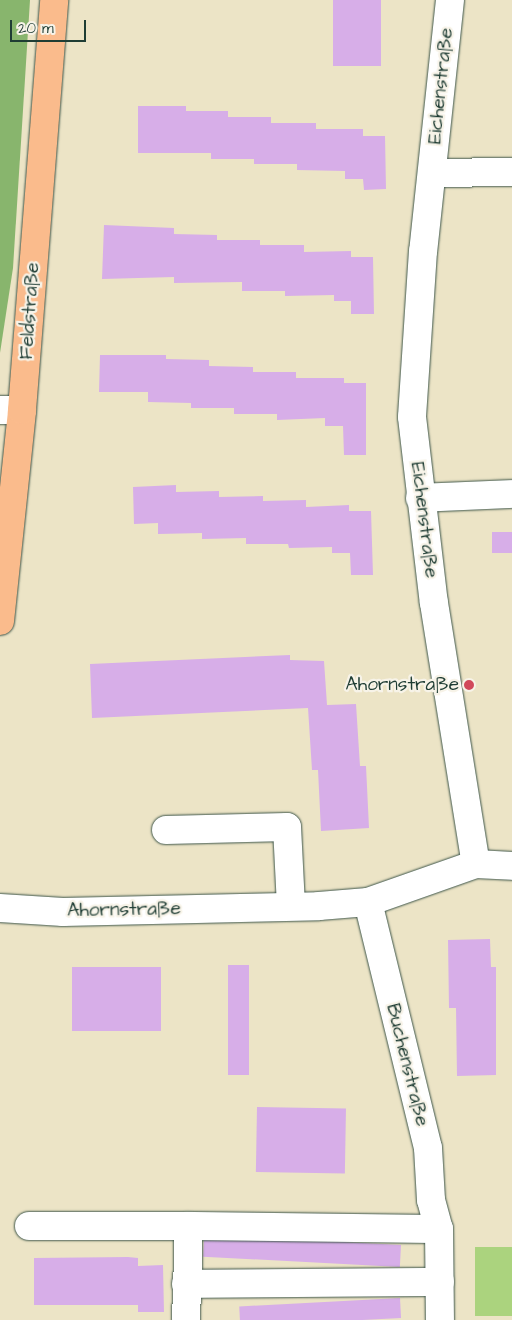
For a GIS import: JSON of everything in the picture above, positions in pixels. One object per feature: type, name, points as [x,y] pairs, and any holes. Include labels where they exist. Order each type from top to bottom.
[{"type":"main road","name":"Feldstraße","points":[[0,621],[11,410],[54,0]]},
{"type":"street","name":"Eichenstraße","points":[[450,0],[413,373],[412,418],[420,498],[476,864]]},
{"type":"street","name":"Eichenstraße","points":[[432,173],[512,172]]},
{"type":"street","points":[[420,498],[512,494]]},
{"type":"street","points":[[166,830],[287,827],[291,906]]},
{"type":"street","name":"Ahornstraße","points":[[0,908],[64,912],[368,902],[476,864],[512,866]]},
{"type":"street","name":"Buchenstraße","points":[[368,902],[428,1148],[431,1200],[439,1229],[440,1320]]},
{"type":"street","points":[[29,1226],[439,1229]]},
{"type":"street","points":[[186,1320],[189,1226]]},
{"type":"street","points":[[186,1284],[440,1282]]},
{"type":"green space","points":[[0,0],[30,0],[13,268],[0,353]]},
{"type":"green space","points":[[475,1247],[512,1247],[512,1316],[475,1316]]},
{"type":"building","points":[[333,0],[381,0],[381,66],[333,66]]},
{"type":"building","points":[[138,106],[186,106],[186,111],[228,111],[228,117],[271,117],[271,123],[316,123],[316,129],[363,129],[363,136],[385,136],[386,189],[364,190],[363,179],[345,179],[345,171],[297,170],[297,164],[254,164],[254,159],[211,159],[211,153],[138,153]]},
{"type":"building","points":[[104,225],[174,228],[174,234],[217,235],[217,240],[260,240],[260,245],[304,245],[304,252],[351,251],[351,257],[373,257],[374,314],[351,314],[351,301],[334,301],[334,295],[285,296],[285,291],[242,291],[242,282],[174,283],[174,277],[102,279]]},
{"type":"building","points":[[100,355],[166,355],[166,359],[209,360],[209,366],[253,367],[253,372],[296,372],[296,378],[344,378],[344,383],[366,383],[366,455],[344,455],[343,426],[325,426],[325,418],[277,420],[277,414],[234,414],[234,408],[191,408],[191,403],[148,402],[148,392],[99,392]]},
{"type":"building","points":[[176,485],[176,492],[219,491],[219,497],[263,496],[263,501],[306,500],[306,507],[349,505],[349,511],[371,511],[373,575],[351,575],[350,553],[332,553],[332,547],[289,548],[288,544],[246,544],[246,538],[202,539],[202,533],[158,534],[158,523],[134,524],[133,487]]},
{"type":"building","points":[[492,532],[512,532],[512,553],[492,553]]},
{"type":"building","points":[[290,655],[290,660],[324,661],[327,705],[356,704],[360,766],[366,766],[369,828],[321,831],[318,770],[312,770],[308,708],[92,718],[90,664]]},
{"type":"building","points":[[490,939],[491,967],[496,967],[496,1075],[457,1076],[456,1008],[449,1008],[448,940]]},
{"type":"building","points":[[228,965],[249,965],[249,1075],[228,1075]]},
{"type":"building","points":[[72,967],[161,967],[161,1031],[72,1031]]},
{"type":"building","points":[[257,1107],[346,1109],[345,1174],[256,1172]]},
{"type":"building","points":[[204,1235],[401,1245],[400,1267],[203,1257]]},
{"type":"building","points":[[34,1258],[138,1258],[138,1266],[163,1265],[164,1312],[138,1312],[138,1305],[34,1305]]},
{"type":"building","points":[[400,1298],[401,1318],[362,1320],[240,1320],[239,1306]]},
{"type":"place","name":"Ahornstraße","points":[[469,685]]}]
